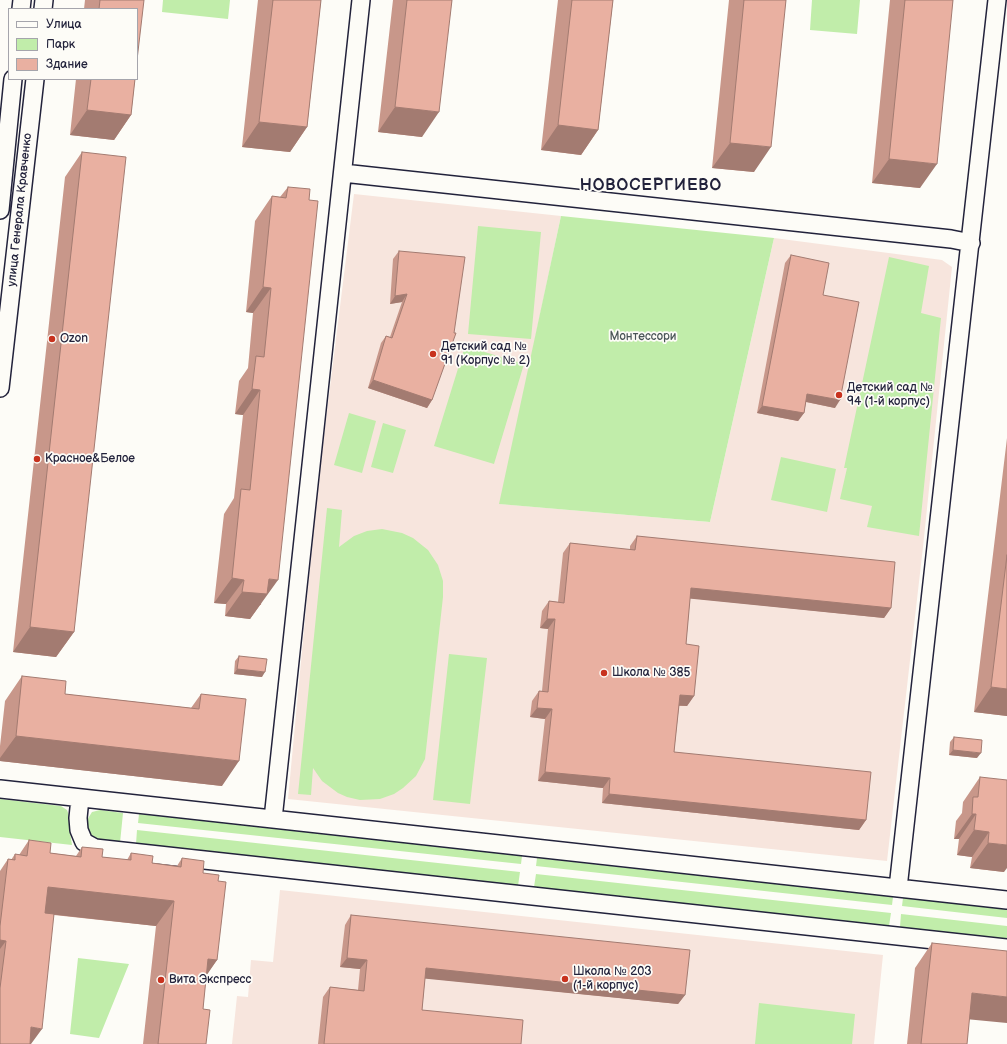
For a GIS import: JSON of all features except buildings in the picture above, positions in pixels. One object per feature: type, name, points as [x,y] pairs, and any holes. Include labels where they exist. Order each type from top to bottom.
[{"type":"street","points":[[273,819],[361,0]]},
{"type":"street","points":[[898,888],[998,0]]},
{"type":"street","name":"улица Генерала Кравченко","points":[[0,210],[14,80]]},
{"type":"street","name":"улица Генерала Кравченко","points":[[0,388],[35,80]]},
{"type":"street","points":[[343,173],[943,238],[971,243]]},
{"type":"street","points":[[0,789],[1007,900]]},
{"type":"street","points":[[80,798],[78,818],[79,830],[84,842],[95,848],[1007,948]]},
{"type":"shaded area","name":"Школа № 385","points":[[354,194],[561,216],[500,504],[710,522],[774,238],[942,260],[952,267],[923,547],[887,861],[288,799],[317,492]]},
{"type":"shaded area","name":"Школа № 203 (1-й корпус)","points":[[280,890],[883,955],[874,1044],[232,1044],[237,996],[248,997],[251,960],[273,962]]},
{"type":"green space","points":[[163,0],[230,0],[228,19],[162,12]]},
{"type":"green space","points":[[812,0],[860,0],[857,34],[810,30]]},
{"type":"green space","name":"Монтессори","points":[[561,216],[774,238],[710,522],[499,504]]},
{"type":"green space","points":[[478,226],[541,232],[531,339],[468,334]]},
{"type":"green space","points":[[889,257],[929,266],[921,313],[941,318],[919,536],[867,527],[872,506],[840,499],[847,468],[844,468]]},
{"type":"green space","points":[[465,346],[524,364],[494,464],[434,446]]},
{"type":"green space","points":[[349,413],[376,421],[362,473],[334,465]]},
{"type":"green space","points":[[383,423],[406,430],[393,473],[371,467]]},
{"type":"green space","points":[[781,457],[836,469],[827,512],[771,500]]},
{"type":"green space","points":[[327,508],[342,510],[339,547],[354,536],[367,531],[382,529],[402,533],[413,538],[428,550],[438,565],[443,581],[443,597],[425,759],[416,776],[403,788],[394,794],[380,799],[360,800],[338,793],[322,781],[313,768],[311,795],[298,794]]},
{"type":"green space","points":[[449,654],[487,658],[470,804],[433,800]]},
{"type":"green space","points":[[0,799],[61,806],[67,810],[70,818],[72,845],[0,837]]},
{"type":"green space","points":[[100,810],[123,813],[120,843],[96,840],[89,836],[86,829],[87,820],[92,812]]},
{"type":"green space","points":[[139,814],[522,856],[521,864],[138,823]]},
{"type":"green space","points":[[137,830],[520,872],[518,886],[136,844]]},
{"type":"green space","points":[[537,858],[893,897],[892,905],[536,866]]},
{"type":"green space","points":[[536,874],[891,913],[889,926],[534,887]]},
{"type":"green space","points":[[903,898],[1007,909],[1007,918],[902,906]]},
{"type":"green space","points":[[901,914],[1007,926],[1007,939],[900,927]]},
{"type":"green space","points":[[78,958],[129,964],[99,1038],[70,1034]]},
{"type":"green space","points":[[759,1003],[855,1014],[852,1044],[755,1044]]},
{"type":"place","name":"Ozon","points":[[52,339]]},
{"type":"place","name":"Детский сад № 91 (Корпус № 2)","points":[[433,354]]},
{"type":"place","name":"Детский сад № 94 (1-й корпус)","points":[[839,395]]},
{"type":"place","name":"Красное&Белое","points":[[37,459]]},
{"type":"place","name":"Школа № 385","points":[[604,673]]},
{"type":"place","name":"Школа № 203 (1-й корпус)","points":[[565,979]]},
{"type":"place","name":"Вита Экспресс","points":[[161,980]]},
{"type":"district","name":"НОВОСЕРГИЕВО","points":[[651,186]]}]
